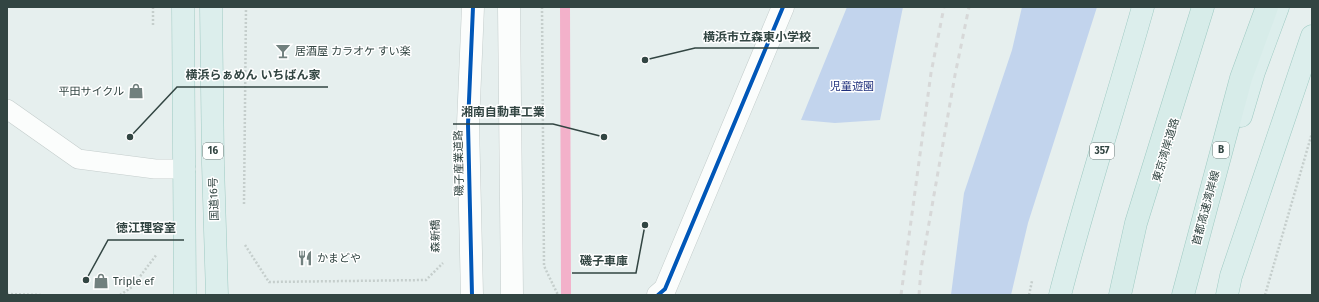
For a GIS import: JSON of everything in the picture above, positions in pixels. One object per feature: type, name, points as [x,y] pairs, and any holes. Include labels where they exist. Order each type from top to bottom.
[{"type":"highway","points":[[183,7],[186,169],[185,295]]},
{"type":"highway","name":"国道16号","points":[[211,7],[213,164],[217,295]]},
{"type":"highway","name":"357","points":[[1060,295],[1073,241],[1143,7]]},
{"type":"highway","points":[[1120,295],[1136,223],[1203,7]]},
{"type":"highway","name":"東京湾岸道路","points":[[1126,295],[1144,225],[1196,51],[1212,7]]},
{"type":"highway","name":"首都高速湾岸線","points":[[1183,295],[1240,78],[1267,7]]},
{"type":"highway","points":[[1193,295],[1201,255],[1254,72],[1278,7]]},
{"type":"highway","points":[[1227,295],[1231,276],[1312,36]]},
{"type":"street","name":"磯子産業道路","points":[[472,295],[468,124],[473,7]]},
{"type":"street","points":[[509,7],[512,295]]},
{"type":"street","points":[[658,295],[665,289],[784,7]]},
{"type":"lane","points":[[7,109],[78,159],[155,169],[186,169]]},
{"type":"path","points":[[244,205],[246,7]]},
{"type":"path","points":[[542,7],[544,266],[558,295]]},
{"type":"path","points":[[1265,295],[1312,133]]},
{"type":"path","points":[[7,294],[42,295]]},
{"type":"green space","name":"児童遊園","points":[[847,7],[903,7],[880,120],[835,123],[801,120]]},
{"type":"green space","points":[[1022,7],[1097,7],[1028,223],[1011,295],[951,295],[964,193],[1012,50]]},
{"type":"waterway","points":[[565,7],[566,295]]},
{"type":"railway","points":[[901,295],[931,73],[944,7]]},
{"type":"railway","points":[[919,295],[921,269],[955,75],[969,7]]},
{"type":"cycle path","points":[[472,295],[468,124],[473,7]]},
{"type":"cycle path","points":[[658,295],[665,289],[783,7]]},
{"type":"place","name":"居酒屋 カラオケ すい楽","points":[[283,51]]},
{"type":"place","name":"横浜市立森東小学校","points":[[645,60]]},
{"type":"place","name":"平田サイクル","points":[[136,91]]},
{"type":"place","name":"横浜らぁめん いちばん家","points":[[130,137]]},
{"type":"place","name":"湘南自動車工業","points":[[604,137]]},
{"type":"place","name":"磯子車庫","points":[[645,225]]},
{"type":"place","name":"かまどや","points":[[305,258]]},
{"type":"place","name":"徳江理容室","points":[[86,280]]},
{"type":"place","name":"Triple ef","points":[[101,281]]}]
